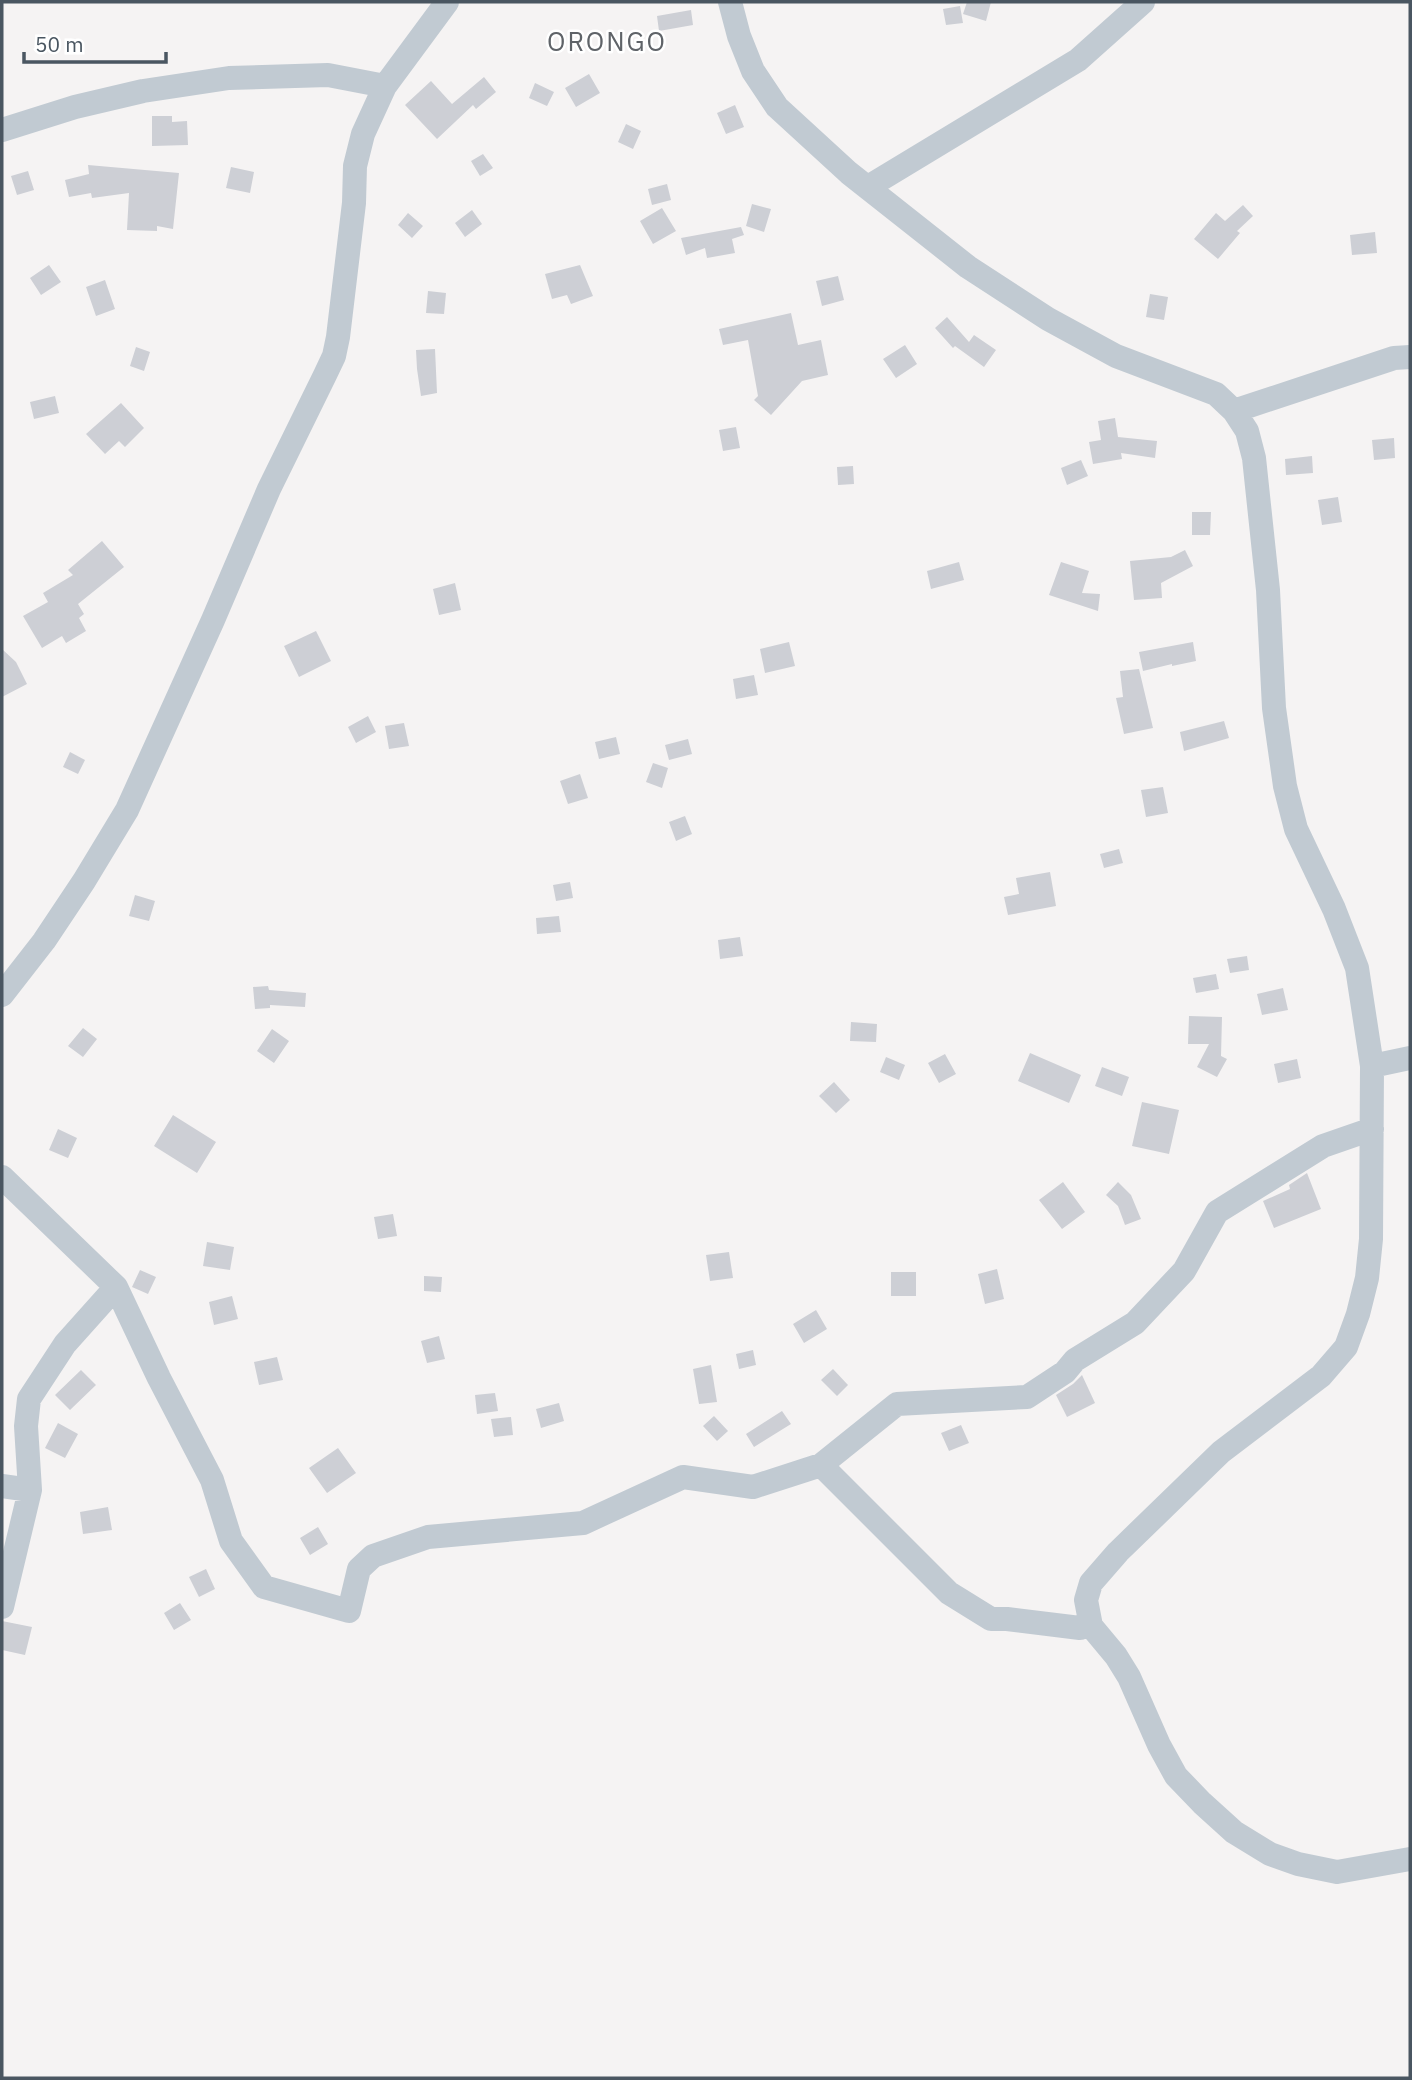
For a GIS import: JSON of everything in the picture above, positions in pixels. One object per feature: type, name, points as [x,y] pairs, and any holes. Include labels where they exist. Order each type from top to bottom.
[{"type":"street","points":[[2,995],[44,941],[127,810],[269,489],[334,356],[354,203],[355,166],[363,134],[385,86],[447,2]]},
{"type":"street","points":[[730,2],[739,36],[753,71],[778,107],[868,187],[968,267],[1048,318],[1116,356],[1216,394],[1234,411],[1247,431],[1254,458],[1268,590],[1275,708],[1285,786],[1296,829],[1334,909],[1357,968],[1372,1066],[1371,1239],[1367,1278],[1346,1347],[1321,1376],[1221,1452],[1091,1583],[1086,1600],[1091,1626],[1116,1656],[1129,1677],[1176,1776],[1234,1832],[1270,1854],[1298,1864],[1337,1872],[1410,1859]]},
{"type":"street","points":[[868,187],[1078,60],[1143,2]]},
{"type":"street","points":[[2,130],[75,107],[143,91],[229,78],[328,75],[385,86]]},
{"type":"street","points":[[1234,411],[1394,358],[1410,357]]},
{"type":"street","points":[[1372,1066],[1410,1058]]},
{"type":"street","points":[[2,1177],[116,1287],[212,1480],[231,1541],[264,1587],[349,1611],[359,1569],[373,1556],[428,1537],[583,1523],[683,1478],[753,1487],[821,1465],[897,1404],[1027,1397],[1065,1372],[1075,1360],[1135,1323],[1185,1271],[1217,1212],[1323,1146],[1372,1129]]},
{"type":"street","points":[[2,1607],[30,1490],[26,1426],[30,1399],[65,1344],[116,1287]]},
{"type":"street","points":[[821,1465],[949,1593],[991,1619],[1080,1628]]},
{"type":"street","points":[[2,1486],[30,1490]]},
{"type":"building","points":[[967,2],[991,2],[986,21],[963,14]]},
{"type":"building","points":[[960,6],[963,23],[946,25],[943,9]]},
{"type":"building","points":[[691,10],[693,25],[659,31],[657,16]]},
{"type":"building","points":[[589,74],[600,93],[576,107],[565,88]]},
{"type":"building","points":[[484,77],[496,92],[476,109],[473,105],[437,139],[405,105],[431,81],[452,104]]},
{"type":"building","points":[[535,83],[554,92],[547,106],[529,98]]},
{"type":"building","points":[[735,105],[744,127],[726,134],[717,113]]},
{"type":"building","points":[[152,116],[172,116],[172,122],[187,121],[188,145],[152,146]]},
{"type":"building","points":[[626,124],[641,131],[633,149],[618,142]]},
{"type":"building","points":[[483,154],[493,168],[480,176],[471,161]]},
{"type":"building","points":[[88,165],[179,173],[173,229],[157,226],[157,231],[127,230],[129,193],[92,198],[91,193],[69,197],[65,180],[89,174]]},
{"type":"building","points":[[231,167],[254,172],[250,193],[226,188]]},
{"type":"building","points":[[28,171],[34,190],[17,195],[11,176]]},
{"type":"building","points":[[667,184],[671,200],[652,205],[648,189]]},
{"type":"building","points":[[752,204],[771,209],[764,232],[746,226]]},
{"type":"building","points":[[1243,205],[1253,216],[1237,231],[1240,233],[1218,259],[1194,239],[1216,213],[1225,221]]},
{"type":"building","points":[[662,208],[676,231],[653,244],[640,221]]},
{"type":"building","points":[[472,210],[482,224],[465,237],[455,223]]},
{"type":"building","points":[[408,213],[423,226],[412,238],[398,225]]},
{"type":"building","points":[[741,227],[744,235],[732,239],[735,253],[707,258],[705,248],[686,255],[681,238]]},
{"type":"building","points":[[1375,232],[1377,253],[1352,255],[1350,235]]},
{"type":"building","points":[[49,265],[61,282],[41,295],[30,278]]},
{"type":"building","points":[[580,265],[593,296],[571,304],[567,295],[552,299],[545,274]]},
{"type":"building","points":[[838,276],[844,300],[822,306],[816,281]]},
{"type":"building","points":[[105,280],[115,309],[96,316],[86,287]]},
{"type":"building","points":[[428,291],[446,293],[444,314],[426,313]]},
{"type":"building","points":[[1150,294],[1168,297],[1164,320],[1146,317]]},
{"type":"building","points":[[791,313],[798,345],[821,340],[828,375],[802,381],[771,415],[754,400],[758,396],[748,340],[723,345],[719,329]]},
{"type":"building","points":[[947,317],[969,342],[974,335],[996,350],[984,367],[955,346],[953,348],[935,328]]},
{"type":"building","points":[[905,345],[917,364],[896,378],[883,359]]},
{"type":"building","points":[[136,347],[150,352],[144,371],[130,366]]},
{"type":"building","points":[[435,349],[437,393],[421,396],[416,350]]},
{"type":"building","points":[[55,396],[59,413],[34,419],[30,402]]},
{"type":"building","points":[[121,403],[144,428],[125,447],[119,441],[105,454],[86,434]]},
{"type":"building","points":[[1115,418],[1118,437],[1157,441],[1155,458],[1121,453],[1122,459],[1093,464],[1089,442],[1101,440],[1098,421]]},
{"type":"building","points":[[736,427],[740,448],[723,451],[719,430]]},
{"type":"building","points":[[1394,438],[1395,458],[1374,460],[1372,440]]},
{"type":"building","points":[[1312,456],[1313,473],[1286,475],[1285,459]]},
{"type":"building","points":[[1081,460],[1088,476],[1067,485],[1061,468]]},
{"type":"building","points":[[853,466],[854,484],[838,485],[837,467]]},
{"type":"building","points":[[1338,497],[1342,522],[1322,525],[1318,500]]},
{"type":"building","points":[[1192,512],[1211,512],[1210,535],[1192,535]]},
{"type":"building","points":[[102,541],[124,567],[78,604],[84,614],[79,618],[86,631],[66,643],[62,636],[42,648],[23,616],[48,602],[43,593],[73,575],[68,570]]},
{"type":"building","points":[[1185,550],[1193,566],[1161,583],[1162,598],[1134,600],[1130,561],[1171,557]]},
{"type":"building","points":[[959,562],[964,580],[931,589],[927,571]]},
{"type":"building","points":[[1061,562],[1089,571],[1082,593],[1100,594],[1098,611],[1049,595]]},
{"type":"building","points":[[455,583],[461,610],[439,615],[433,589]]},
{"type":"building","points":[[316,631],[331,661],[299,677],[284,646]]},
{"type":"building","points":[[789,642],[795,666],[765,673],[760,649]]},
{"type":"building","points":[[1193,642],[1196,661],[1143,671],[1139,652]]},
{"type":"building","points":[[2,649],[16,662],[27,684],[2,697]]},
{"type":"building","points":[[1139,669],[1153,728],[1124,734],[1116,698],[1123,697],[1120,671]]},
{"type":"building","points":[[754,675],[758,695],[736,699],[733,679]]},
{"type":"building","points":[[368,716],[376,732],[356,743],[348,727]]},
{"type":"building","points":[[1224,721],[1229,738],[1184,751],[1180,732]]},
{"type":"building","points":[[404,723],[409,746],[389,749],[385,726]]},
{"type":"building","points":[[616,737],[620,754],[599,759],[595,742]]},
{"type":"building","points":[[688,739],[692,754],[669,760],[665,745]]},
{"type":"building","points":[[70,752],[85,760],[78,774],[63,767]]},
{"type":"building","points":[[653,763],[668,768],[662,788],[646,782]]},
{"type":"building","points":[[580,774],[588,798],[568,804],[560,781]]},
{"type":"building","points":[[1163,787],[1168,813],[1146,817],[1141,790]]},
{"type":"building","points":[[685,816],[692,834],[676,841],[669,822]]},
{"type":"building","points":[[1119,849],[1123,863],[1104,868],[1100,854]]},
{"type":"building","points":[[1050,872],[1056,906],[1008,915],[1004,897],[1019,894],[1016,878]]},
{"type":"building","points":[[570,882],[573,898],[556,901],[553,885]]},
{"type":"building","points":[[135,895],[155,901],[149,921],[129,916]]},
{"type":"building","points":[[559,916],[561,932],[537,934],[536,918]]},
{"type":"building","points":[[740,937],[743,956],[720,959],[718,940]]},
{"type":"building","points":[[1247,956],[1249,970],[1230,973],[1227,959]]},
{"type":"building","points":[[1216,974],[1219,989],[1196,993],[1193,978]]},
{"type":"building","points":[[268,986],[269,990],[306,993],[305,1007],[270,1005],[270,1008],[255,1009],[253,987]]},
{"type":"building","points":[[1283,988],[1288,1010],[1262,1015],[1257,994]]},
{"type":"building","points":[[1189,1016],[1222,1017],[1221,1056],[1227,1059],[1217,1077],[1197,1067],[1209,1044],[1188,1044]]},
{"type":"building","points":[[851,1022],[877,1024],[876,1042],[850,1041]]},
{"type":"building","points":[[83,1028],[97,1039],[83,1057],[68,1046]]},
{"type":"building","points":[[272,1029],[289,1041],[274,1063],[257,1051]]},
{"type":"building","points":[[1030,1053],[1081,1075],[1069,1103],[1018,1081]]},
{"type":"building","points":[[945,1054],[956,1074],[939,1083],[928,1063]]},
{"type":"building","points":[[886,1057],[905,1065],[899,1080],[880,1072]]},
{"type":"building","points":[[1297,1059],[1301,1078],[1278,1083],[1274,1064]]},
{"type":"building","points":[[1102,1067],[1129,1077],[1122,1096],[1095,1086]]},
{"type":"building","points":[[834,1082],[850,1100],[836,1113],[819,1096]]},
{"type":"building","points":[[1142,1102],[1179,1110],[1169,1154],[1132,1146]]},
{"type":"building","points":[[173,1115],[216,1142],[197,1173],[154,1146]]},
{"type":"building","points":[[58,1129],[77,1138],[68,1158],[49,1150]]},
{"type":"building","points":[[1307,1173],[1321,1209],[1274,1228],[1263,1201],[1290,1189],[1289,1185]]},
{"type":"building","points":[[1063,1182],[1085,1212],[1062,1229],[1039,1200]]},
{"type":"building","points":[[1118,1182],[1131,1195],[1141,1219],[1125,1225],[1118,1206],[1106,1195]]},
{"type":"building","points":[[393,1214],[397,1236],[378,1239],[374,1217]]},
{"type":"building","points":[[207,1242],[234,1247],[230,1270],[203,1266]]},
{"type":"building","points":[[729,1252],[733,1278],[710,1281],[706,1255]]},
{"type":"building","points":[[997,1269],[1004,1299],[985,1304],[978,1274]]},
{"type":"building","points":[[140,1270],[156,1277],[148,1294],[132,1287]]},
{"type":"building","points":[[891,1272],[916,1272],[916,1296],[891,1296]]},
{"type":"building","points":[[424,1276],[442,1277],[441,1292],[424,1291]]},
{"type":"building","points":[[232,1296],[238,1319],[214,1325],[209,1302]]},
{"type":"building","points":[[816,1310],[827,1329],[804,1343],[793,1324]]},
{"type":"building","points":[[439,1336],[445,1359],[427,1363],[421,1341]]},
{"type":"building","points":[[753,1350],[756,1365],[739,1369],[736,1354]]},
{"type":"building","points":[[277,1357],[283,1380],[259,1385],[254,1362]]},
{"type":"building","points":[[711,1365],[717,1402],[699,1404],[693,1369]]},
{"type":"building","points":[[833,1369],[848,1385],[837,1396],[821,1380]]},
{"type":"building","points":[[81,1370],[96,1385],[70,1410],[55,1395]]},
{"type":"building","points":[[1082,1375],[1095,1403],[1067,1417],[1056,1395]]},
{"type":"building","points":[[495,1393],[498,1411],[477,1414],[475,1395]]},
{"type":"building","points":[[559,1403],[564,1421],[541,1428],[536,1409]]},
{"type":"building","points":[[782,1411],[791,1424],[754,1447],[746,1434]]},
{"type":"building","points":[[714,1416],[728,1431],[717,1441],[703,1426]]},
{"type":"building","points":[[511,1417],[513,1435],[494,1437],[491,1419]]},
{"type":"building","points":[[58,1423],[78,1434],[65,1458],[45,1448]]},
{"type":"building","points":[[961,1425],[969,1443],[949,1451],[941,1433]]},
{"type":"building","points":[[338,1448],[356,1473],[327,1493],[309,1468]]},
{"type":"building","points":[[108,1507],[112,1530],[83,1534],[80,1512]]},
{"type":"building","points":[[318,1527],[328,1544],[310,1555],[300,1538]]},
{"type":"building","points":[[206,1569],[215,1589],[199,1597],[189,1577]]},
{"type":"building","points":[[180,1603],[191,1620],[174,1630],[164,1613]]},
{"type":"building","points":[[2,1621],[32,1627],[25,1655],[2,1650]]},
{"type":"district","name":"ORONGO","points":[[607,42]]}]
